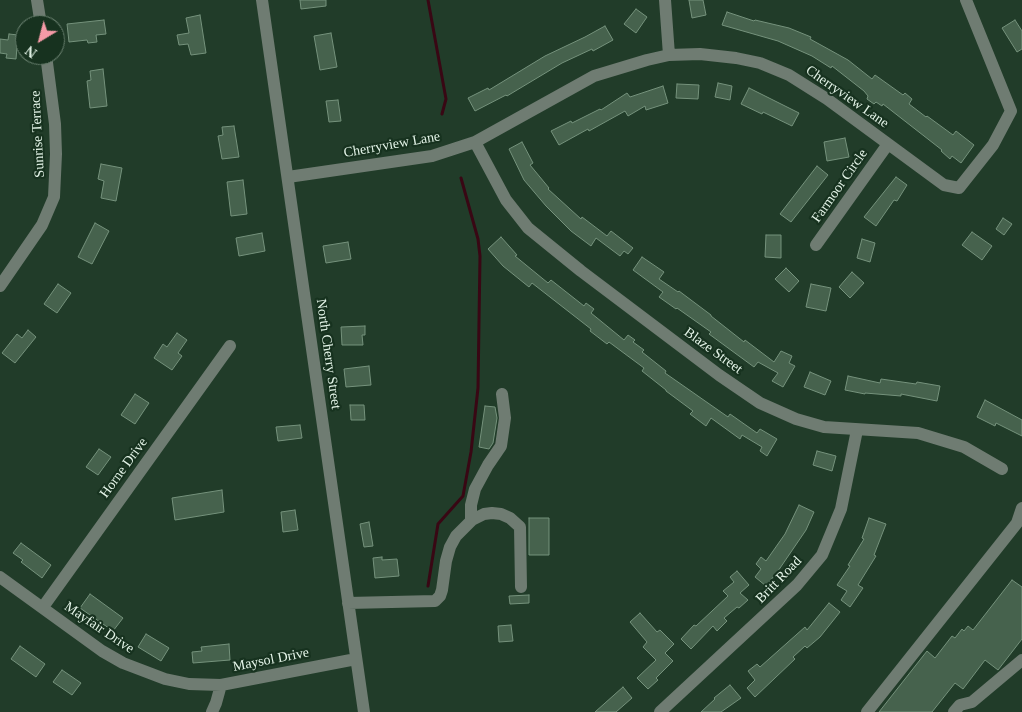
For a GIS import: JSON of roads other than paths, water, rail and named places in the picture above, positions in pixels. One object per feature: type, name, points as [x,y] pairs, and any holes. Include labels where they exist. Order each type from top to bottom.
[{"type":"street","points":[[37,0],[39,15]]},
{"type":"street","name":"North Cherry Street","points":[[262,0],[364,712]]},
{"type":"street","points":[[665,0],[669,55]]},
{"type":"street","name":"Cherryview Lane","points":[[288,177],[432,156],[475,142],[594,76],[669,55],[700,54],[760,63],[789,75],[827,99],[944,186],[959,188],[994,145],[1011,110],[966,0]]},
{"type":"street","name":"Sunrise Terrace","points":[[0,286],[42,225],[54,198],[55,134],[47,65]]},
{"type":"street","name":"Blaze Street","points":[[475,142],[506,200],[528,228],[581,271],[719,375],[760,403],[796,419],[824,428],[918,433],[964,447],[1002,469]]},
{"type":"street","name":"Farmoor Circle","points":[[816,245],[888,144]]},
{"type":"street","name":"Horne Drive","points":[[43,607],[230,346]]},
{"type":"street","points":[[471,521],[471,505],[475,489],[501,446],[505,418],[502,394]]},
{"type":"street","name":"Britt Road","points":[[660,712],[798,586],[818,561],[831,537],[841,509],[857,430]]},
{"type":"street","points":[[867,712],[1019,525],[1022,508]]},
{"type":"street","points":[[348,603],[435,601],[440,596],[442,590],[446,561],[456,536],[471,521],[484,514],[492,513],[501,514],[517,522],[520,527],[521,587]]},
{"type":"street","name":"Mayfair Drive","points":[[0,576],[102,651],[123,663],[165,679],[189,684],[221,685]]},
{"type":"street","name":"Maysol Drive","points":[[212,712],[221,685],[356,659]]},
{"type":"street","points":[[963,708],[1022,660]]},
{"type":"street","points":[[963,708],[980,712]]},
{"type":"waterway","points":[[428,0],[446,99],[442,114]]},
{"type":"waterway","points":[[428,586],[438,524],[463,496],[471,452],[478,388],[480,256],[478,239],[461,178]]}]
